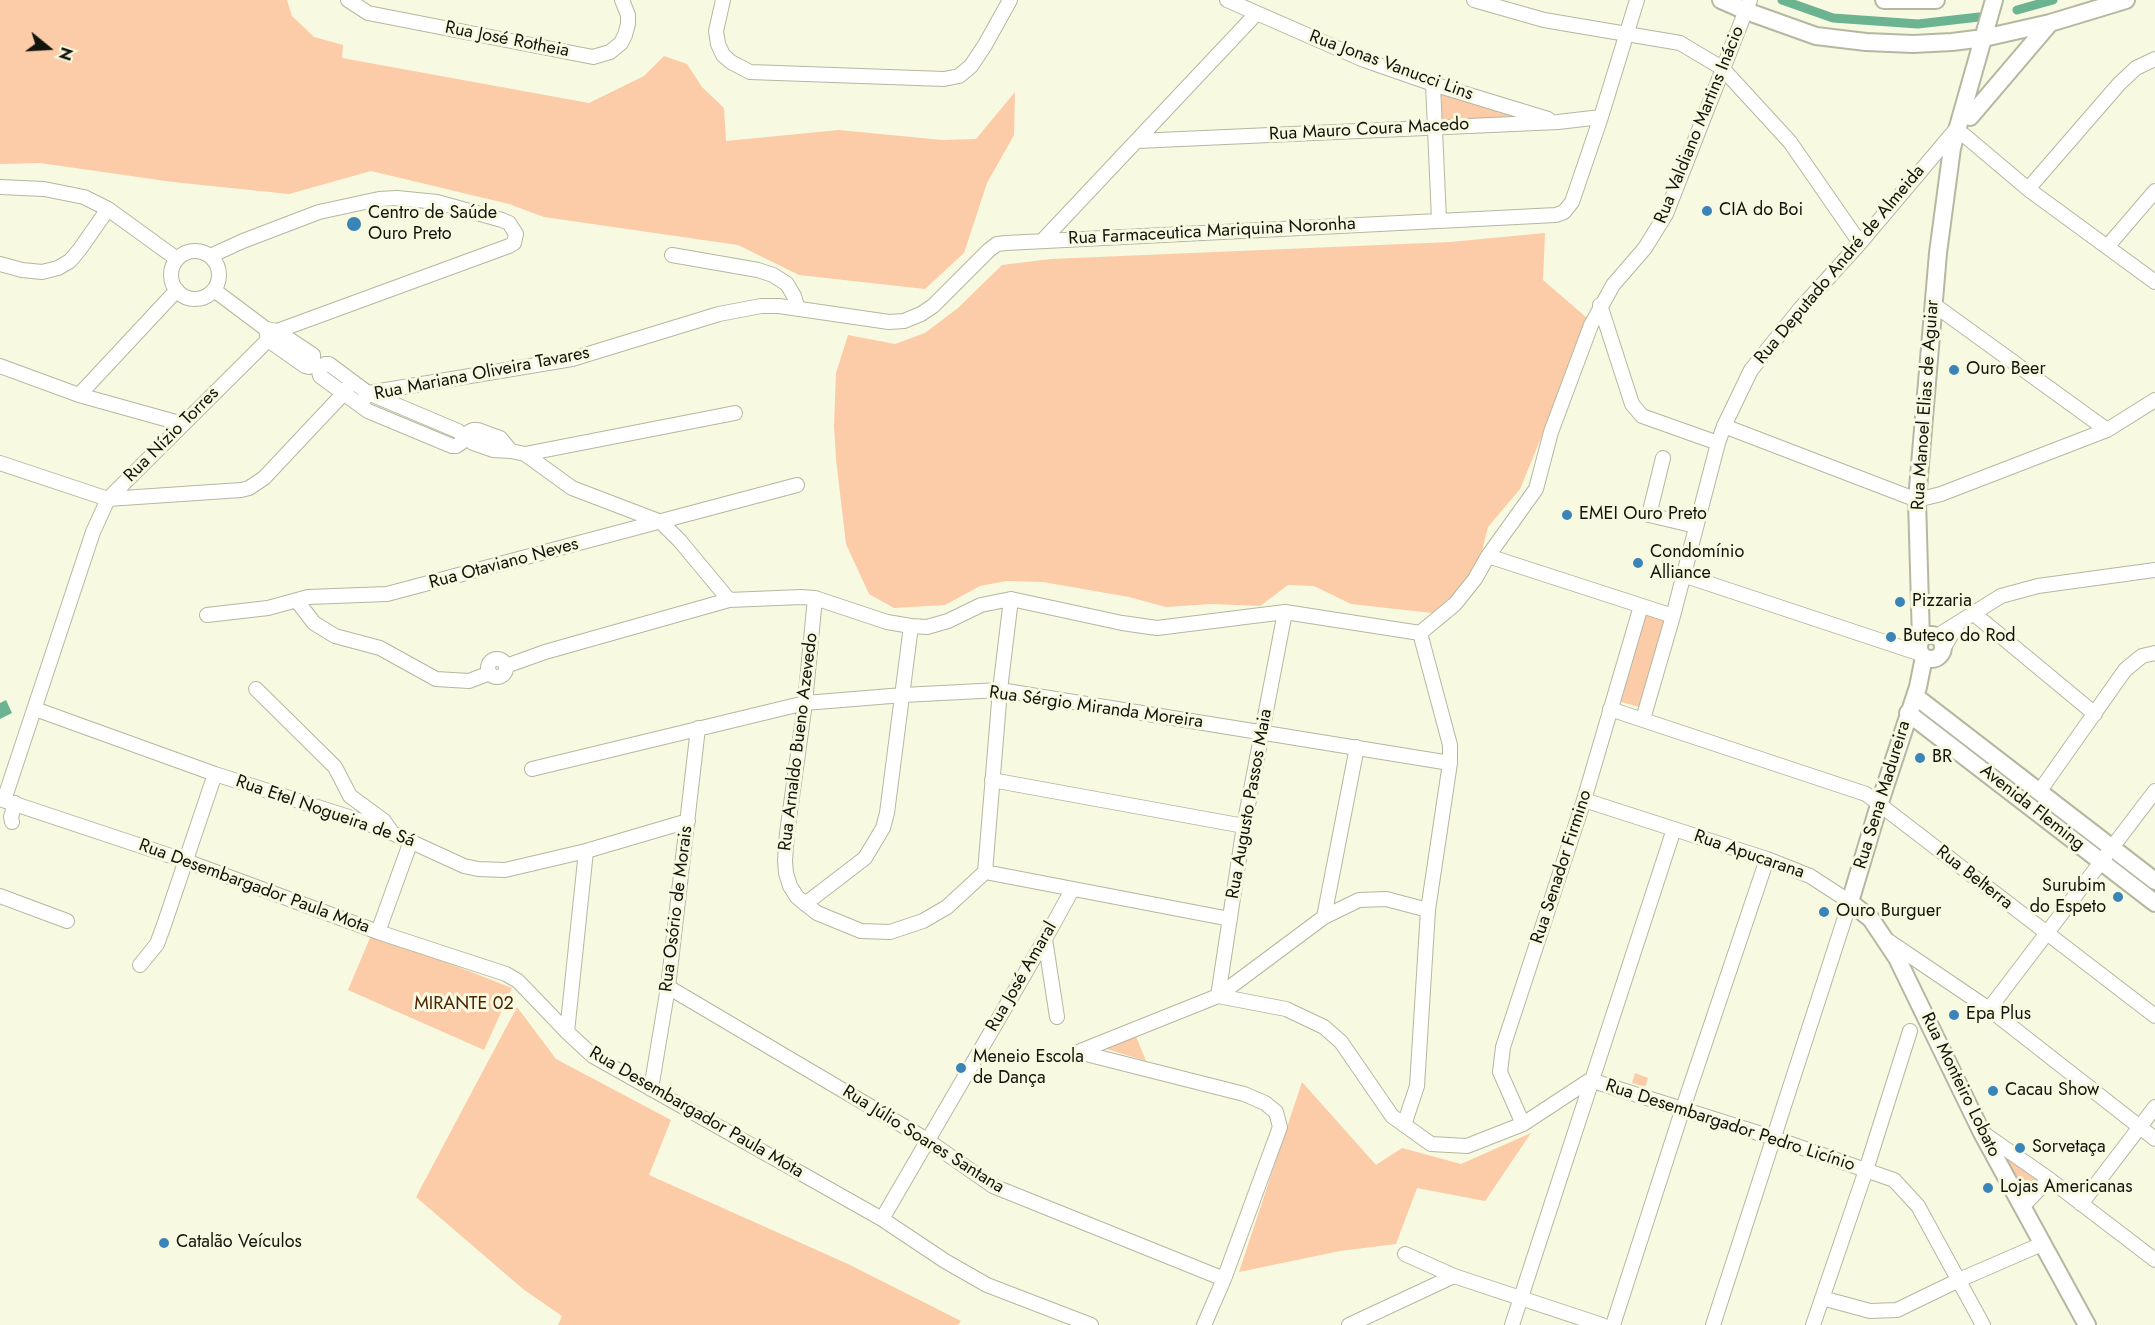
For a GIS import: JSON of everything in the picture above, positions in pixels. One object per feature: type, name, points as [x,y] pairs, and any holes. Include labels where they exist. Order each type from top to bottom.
[{"type":"main road","points":[[1720,0],[1748,6],[1816,36],[1866,42],[1901,43],[1966,40],[1989,36],[2050,23],[2126,0]]},
{"type":"main road","points":[[1884,0],[1936,0]]},
{"type":"main road","name":"Rua Manoel Elias de Aguiar","points":[[1960,131],[1970,117],[1989,36],[1994,0]]},
{"type":"main road","name":"Rua Manoel Elias de Aguiar","points":[[1929,646],[1920,606],[1917,500],[1944,204],[1976,63],[2006,0]]},
{"type":"main road","points":[[1970,117],[2050,23]]},
{"type":"main road","points":[[1966,40],[1974,46],[1976,63]]},
{"type":"main road","name":"Rua Sena Madureira","points":[[1850,902],[1929,646]]},
{"type":"main road","name":"Avenida Fleming","points":[[1916,692],[2039,792],[2155,881]]},
{"type":"main road","name":"Avenida Fleming","points":[[1908,713],[2155,903]]},
{"type":"main road","name":"Rua Apucarana","points":[[1850,902],[1871,919],[1885,939]]},
{"type":"main road","name":"Rua Monteiro Lobato","points":[[1885,939],[1910,983],[1982,1133],[2087,1324]]},
{"type":"street","name":"Rua José Rotheia","points":[[348,0],[368,13],[593,57],[610,52],[621,43],[628,24],[628,15],[622,0]]},
{"type":"street","points":[[723,0],[716,31],[718,44],[723,55],[731,62],[750,72],[944,78],[959,76],[971,66],[1010,0]]},
{"type":"street","name":"Rua Jonas Vanucci Lins","points":[[1227,0],[1364,60],[1433,84],[1558,122]]},
{"type":"street","points":[[1474,0],[1544,20],[1680,42],[1722,68],[1790,142],[1860,243]]},
{"type":"street","points":[[1601,117],[1637,0]]},
{"type":"street","name":"Rua Valdiano Martins Inácio","points":[[1420,633],[1455,604],[1475,579],[1488,556],[1536,489],[1551,432],[1590,325],[1613,285],[1645,248],[1662,222],[1748,6]]},
{"type":"street","points":[[1043,240],[1256,14]]},
{"type":"street","points":[[2028,189],[2119,84],[2136,68],[2155,59]]},
{"type":"street","points":[[1433,84],[1439,220]]},
{"type":"street","name":"Rua Mauro Coura Macedo","points":[[1137,141],[1558,122],[1601,117]]},
{"type":"street","name":"Rua Farmaceutica Mariquina Noronha","points":[[888,322],[911,319],[933,306],[988,250],[997,244],[1556,215],[1564,212],[1572,202],[1601,117]]},
{"type":"street","points":[[1960,131],[2028,189],[2155,282]]},
{"type":"street","name":"Rua Deputado André de Almeida","points":[[1643,719],[1718,443],[1751,370],[1800,309],[1960,131]]},
{"type":"street","points":[[0,187],[44,189],[84,197],[108,209],[177,259]]},
{"type":"street","points":[[2107,247],[2155,190]]},
{"type":"street","name":"Rua Nízio Torres","points":[[12,822],[6,801],[93,532],[108,499],[270,334],[509,246],[514,243],[516,234],[509,223],[502,220],[437,202],[397,198],[319,212],[210,256]]},
{"type":"street","points":[[0,264],[42,272],[58,268],[70,261],[108,209]]},
{"type":"street","points":[[193,251],[210,256],[215,262],[219,276],[213,290],[200,298],[183,296],[177,291],[171,275],[177,259],[193,251]]},
{"type":"street","points":[[672,255],[758,270],[773,275],[787,284],[798,309]]},
{"type":"street","points":[[213,290],[270,334]]},
{"type":"street","points":[[79,395],[177,291]]},
{"type":"street","points":[[1934,304],[2107,430]]},
{"type":"street","points":[[1600,305],[1632,404],[1642,416],[1718,443]]},
{"type":"street","name":"Rua Mariana Oliveira Tavares","points":[[364,399],[572,360],[719,314],[762,306],[888,322]]},
{"type":"street","points":[[364,399],[352,382],[329,364],[322,366],[319,371],[320,376],[343,394],[364,399],[458,431],[462,435],[462,442],[452,446],[368,411],[364,399]]},
{"type":"street","points":[[0,366],[79,395],[183,424]]},
{"type":"street","name":"Rua Mariana Oliveira Tavares","points":[[0,463],[108,499],[249,489],[264,478],[352,382]]},
{"type":"street","points":[[1724,426],[1917,500],[1941,494],[2107,430],[2155,400]]},
{"type":"street","points":[[729,600],[662,522],[572,488],[518,452],[735,413]]},
{"type":"street","points":[[1663,458],[1649,515],[1696,526]]},
{"type":"street","name":"Rua Otaviano Neves","points":[[207,615],[268,608],[308,597],[387,594],[797,485]]},
{"type":"street","points":[[1488,556],[1672,616]]},
{"type":"street","name":"Rua Sena Madureira","points":[[1929,646],[1960,622],[2001,596],[2038,586],[2155,570]]},
{"type":"street","points":[[1683,575],[1903,648],[1929,646]]},
{"type":"street","points":[[489,671],[490,663],[495,659],[503,661],[506,666],[545,652],[729,600],[801,597],[815,598],[887,622],[927,627],[948,621],[981,605],[1011,599],[1122,623],[1157,628],[1286,612],[1420,633],[1450,745],[1450,763],[1428,910],[1417,1086],[1404,1125]]},
{"type":"street","name":"Rua Arnaldo Bueno Azevedo","points":[[815,598],[805,703],[787,832],[785,861],[790,886],[805,904],[845,926],[861,931],[890,932],[923,921],[946,908],[985,872]]},
{"type":"street","points":[[1011,599],[1000,690],[985,872],[1230,919]]},
{"type":"street","points":[[297,601],[314,623],[335,636],[380,648],[436,679],[469,681],[489,671]]},
{"type":"street","name":"Rua Senador Firmino","points":[[1523,1124],[1500,1072],[1503,1047],[1584,800],[1641,606]]},
{"type":"street","name":"Rua Augusto Passos Maia","points":[[1218,996],[1244,826],[1286,612]]},
{"type":"street","points":[[1973,613],[2095,714]]},
{"type":"street","points":[[805,904],[865,858],[880,834],[887,813],[911,626]]},
{"type":"street","points":[[2039,792],[2125,670],[2142,656],[2155,653]]},
{"type":"street","points":[[481,654],[489,671]]},
{"type":"street","points":[[256,689],[335,767],[350,796],[384,821],[392,833]]},
{"type":"street","name":"Rua Sérgio Miranda Moreira","points":[[532,769],[805,703],[1000,690],[1450,763]]},
{"type":"street","name":"Rua Belterra","points":[[1610,709],[1866,794],[2155,1016]]},
{"type":"street","name":"Rua Etel Nogueira de Sá","points":[[35,710],[215,774],[358,820],[411,841],[464,866],[490,871],[505,870],[586,851],[688,821]]},
{"type":"street","name":"Rua Osório de Morais","points":[[651,1089],[668,987],[698,728]]},
{"type":"street","points":[[1323,917],[1357,747]]},
{"type":"street","points":[[140,965],[157,944],[215,774]]},
{"type":"street","points":[[992,780],[1244,826]]},
{"type":"street","points":[[1989,1009],[2155,791]]},
{"type":"street","name":"Rua Apucarana","points":[[1584,800],[1767,859],[1810,876],[1850,902]]},
{"type":"street","name":"Rua Desembargador Paula Mota","points":[[6,801],[186,861],[378,932],[512,977],[593,1056],[882,1219],[945,1261],[987,1285],[1090,1325]]},
{"type":"street","points":[[1512,1325],[1590,1080],[1674,829]]},
{"type":"street","points":[[378,932],[411,841]]},
{"type":"street","points":[[567,1032],[586,851]]},
{"type":"street","points":[[1613,1325],[1682,1110],[1767,859]]},
{"type":"street","name":"Rua José Amaral","points":[[882,1219],[1046,939],[1072,890]]},
{"type":"street","points":[[0,897],[67,921]]},
{"type":"street","points":[[1204,1325],[1224,1279],[1280,1127],[1276,1112],[1265,1103],[1244,1094],[1078,1052],[1218,996],[1323,917],[1359,900],[1386,899],[1428,910]]},
{"type":"street","points":[[1713,1325],[1850,902]]},
{"type":"street","points":[[1046,939],[1057,1017]]},
{"type":"street","name":"Rua Apucarana","points":[[1885,939],[1989,1009],[2155,1138]]},
{"type":"street","name":"Rua Júlio Soares Santana","points":[[668,987],[927,1140],[993,1186],[1224,1279]]},
{"type":"street","name":"Rua Desembargador Pedro Licínio","points":[[1218,996],[1286,1009],[1324,1027],[1341,1042],[1392,1116],[1431,1144],[1467,1146],[1523,1124],[1590,1080],[1774,1138],[1894,1180],[1918,1206],[1983,1325]]},
{"type":"street","points":[[1813,1325],[1910,1031]]},
{"type":"street","points":[[2081,1204],[2155,1107]]},
{"type":"street","points":[[1982,1133],[2049,1179],[2155,1260]]},
{"type":"street","points":[[2022,1207],[2049,1179]]},
{"type":"street","points":[[1822,1298],[1870,1311],[1897,1310],[2042,1244]]},
{"type":"street","points":[[1406,1254],[1454,1276],[1602,1325]]},
{"type":"street","points":[[1350,1325],[1454,1276]]},
{"type":"green space","points":[[0,0],[287,0],[292,16],[314,37],[343,45],[342,58],[589,103],[644,76],[664,56],[687,64],[702,87],[724,108],[726,141],[839,130],[942,140],[976,139],[1015,92],[1014,135],[987,183],[964,253],[925,289],[799,275],[738,245],[544,217],[509,204],[371,171],[289,194],[173,182],[40,163],[0,164]]},
{"type":"green space","points":[[1433,84],[1558,122],[1436,127]]},
{"type":"green space","points":[[1545,233],[1543,280],[1587,318],[1520,489],[1488,527],[1476,575],[1432,613],[1351,604],[1314,586],[1288,585],[1260,606],[1212,604],[1166,607],[1129,597],[1043,582],[1006,581],[980,586],[945,605],[894,608],[869,594],[846,544],[836,459],[834,426],[836,373],[848,335],[895,344],[925,333],[958,308],[1002,265],[1051,259],[1450,242]]},
{"type":"green space","points":[[1645,610],[1666,616],[1639,707],[1618,701]]},
{"type":"green space","name":"MIRANTE 02","points":[[372,933],[512,988],[484,1050],[348,990]]},
{"type":"green space","points":[[517,1007],[556,1059],[671,1120],[649,1175],[848,1264],[961,1321],[958,1325],[558,1325],[562,1316],[523,1289],[416,1197]]},
{"type":"green space","points":[[1135,1034],[1146,1061],[1100,1047]]},
{"type":"green space","points":[[1635,1073],[1648,1078],[1645,1087],[1632,1083]]},
{"type":"green space","points":[[1302,1082],[1376,1165],[1402,1148],[1461,1164],[1531,1133],[1485,1201],[1417,1188],[1396,1244],[1340,1251],[1239,1272]]},
{"type":"green space","points":[[1982,1133],[2049,1179],[2022,1207]]},
{"type":"shaded area","points":[[6,700],[12,713],[0,719],[0,703]]},
{"type":"waterway","points":[[1782,0],[1833,18],[1918,24],[1979,17]]},
{"type":"waterway","points":[[2017,10],[2053,0]]},
{"type":"place","name":"CIA do Boi","points":[[1707,211]]},
{"type":"place","name":"Centro de Saúde Ouro Preto","points":[[354,224]]},
{"type":"place","name":"Ouro Beer","points":[[1954,370]]},
{"type":"place","name":"EMEI Ouro Preto","points":[[1567,515]]},
{"type":"place","name":"Condomínio Alliance","points":[[1638,563]]},
{"type":"place","name":"Pizzaria","points":[[1900,602]]},
{"type":"place","name":"Buteco do Rod","points":[[1891,637]]},
{"type":"place","name":"BR","points":[[1920,758]]},
{"type":"place","name":"Surubim do Espeto","points":[[2118,897]]},
{"type":"place","name":"Ouro Burguer","points":[[1824,912]]},
{"type":"place","name":"Epa Plus","points":[[1954,1015]]},
{"type":"place","name":"Meneio Escola de Dança","points":[[961,1068]]},
{"type":"place","name":"Cacau Show","points":[[1993,1091]]},
{"type":"place","name":"Sorvetaça","points":[[2020,1148]]},
{"type":"place","name":"Lojas Americanas","points":[[1988,1188]]},
{"type":"place","name":"Catalão Veículos","points":[[164,1243]]}]
